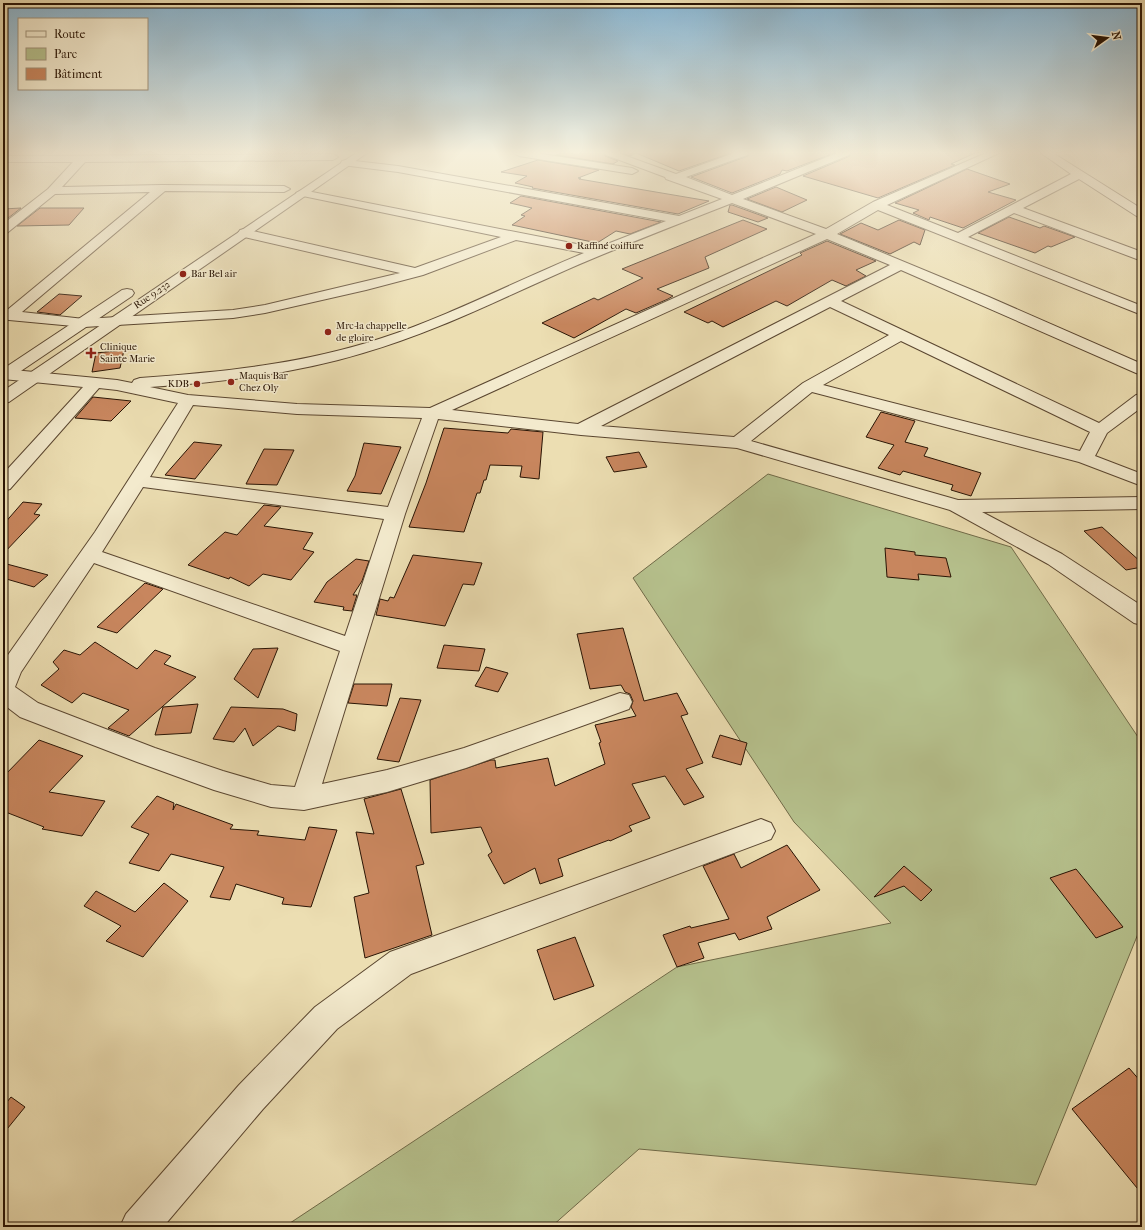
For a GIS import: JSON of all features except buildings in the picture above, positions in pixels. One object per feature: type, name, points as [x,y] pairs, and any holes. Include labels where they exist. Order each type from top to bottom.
[{"type":"street","points":[[3,230],[28,210]]},
{"type":"street","points":[[6,316],[135,210]]},
{"type":"street","name":"Rue 9.232","points":[[3,398],[244,233],[271,210]]},
{"type":"street","points":[[412,210],[514,236],[597,252]]},
{"type":"street","points":[[630,210],[678,219]]},
{"type":"street","points":[[117,384],[202,378],[267,371],[342,354],[422,329],[597,252],[702,210]]},
{"type":"street","points":[[767,210],[984,300],[1142,370]]},
{"type":"street","points":[[304,799],[395,514],[432,413],[827,234],[868,210]]},
{"type":"street","points":[[890,210],[1142,311]]},
{"type":"street","points":[[957,238],[1011,210]]},
{"type":"street","points":[[1018,210],[1142,257]]},
{"type":"street","points":[[244,233],[418,272]]},
{"type":"street","points":[[6,316],[84,323],[233,314],[265,309],[366,286],[418,272],[514,236]]},
{"type":"street","points":[[581,430],[901,265]]},
{"type":"street","name":"Rue 9.232","points":[[4,375],[136,288]]},
{"type":"street","points":[[829,301],[1100,430]]},
{"type":"street","points":[[738,443],[809,386],[900,335]]},
{"type":"street","points":[[4,375],[35,376],[117,384],[188,400],[298,409],[432,413],[581,430],[738,443],[957,506],[1055,559],[1142,617]]},
{"type":"street","points":[[3,485],[95,382]]},
{"type":"street","points":[[809,386],[1085,458],[1142,480]]},
{"type":"street","points":[[1085,458],[1100,430],[1142,399]]},
{"type":"street","points":[[3,688],[11,669],[90,556],[140,481],[188,400]]},
{"type":"street","points":[[140,481],[395,514]]},
{"type":"street","points":[[957,506],[1142,503]]},
{"type":"street","points":[[90,556],[353,647]]},
{"type":"street","points":[[3,692],[29,710],[160,760],[223,782],[271,796],[304,799],[387,781],[466,758],[620,702]]},
{"type":"street","points":[[140,1227],[251,1097],[326,1018],[401,963],[761,831]]},
{"type":"green space","points":[[768,474],[1011,547],[1142,743],[1142,924],[1036,1185],[639,1149],[551,1227],[284,1227],[677,967],[891,923],[794,822],[633,578]]},
{"type":"place","name":"Raffiné coiffure","points":[[569,246]]},
{"type":"place","name":"Bar Bel air","points":[[183,274]]},
{"type":"place","name":"Mrc-la chappelle de gloire","points":[[328,332]]},
{"type":"place","name":"Clinique Sainte Marie","points":[[91,353]]},
{"type":"place","name":"Maquis Bar Chez Oly","points":[[231,382]]},
{"type":"place","name":"KDB","points":[[197,384]]}]
